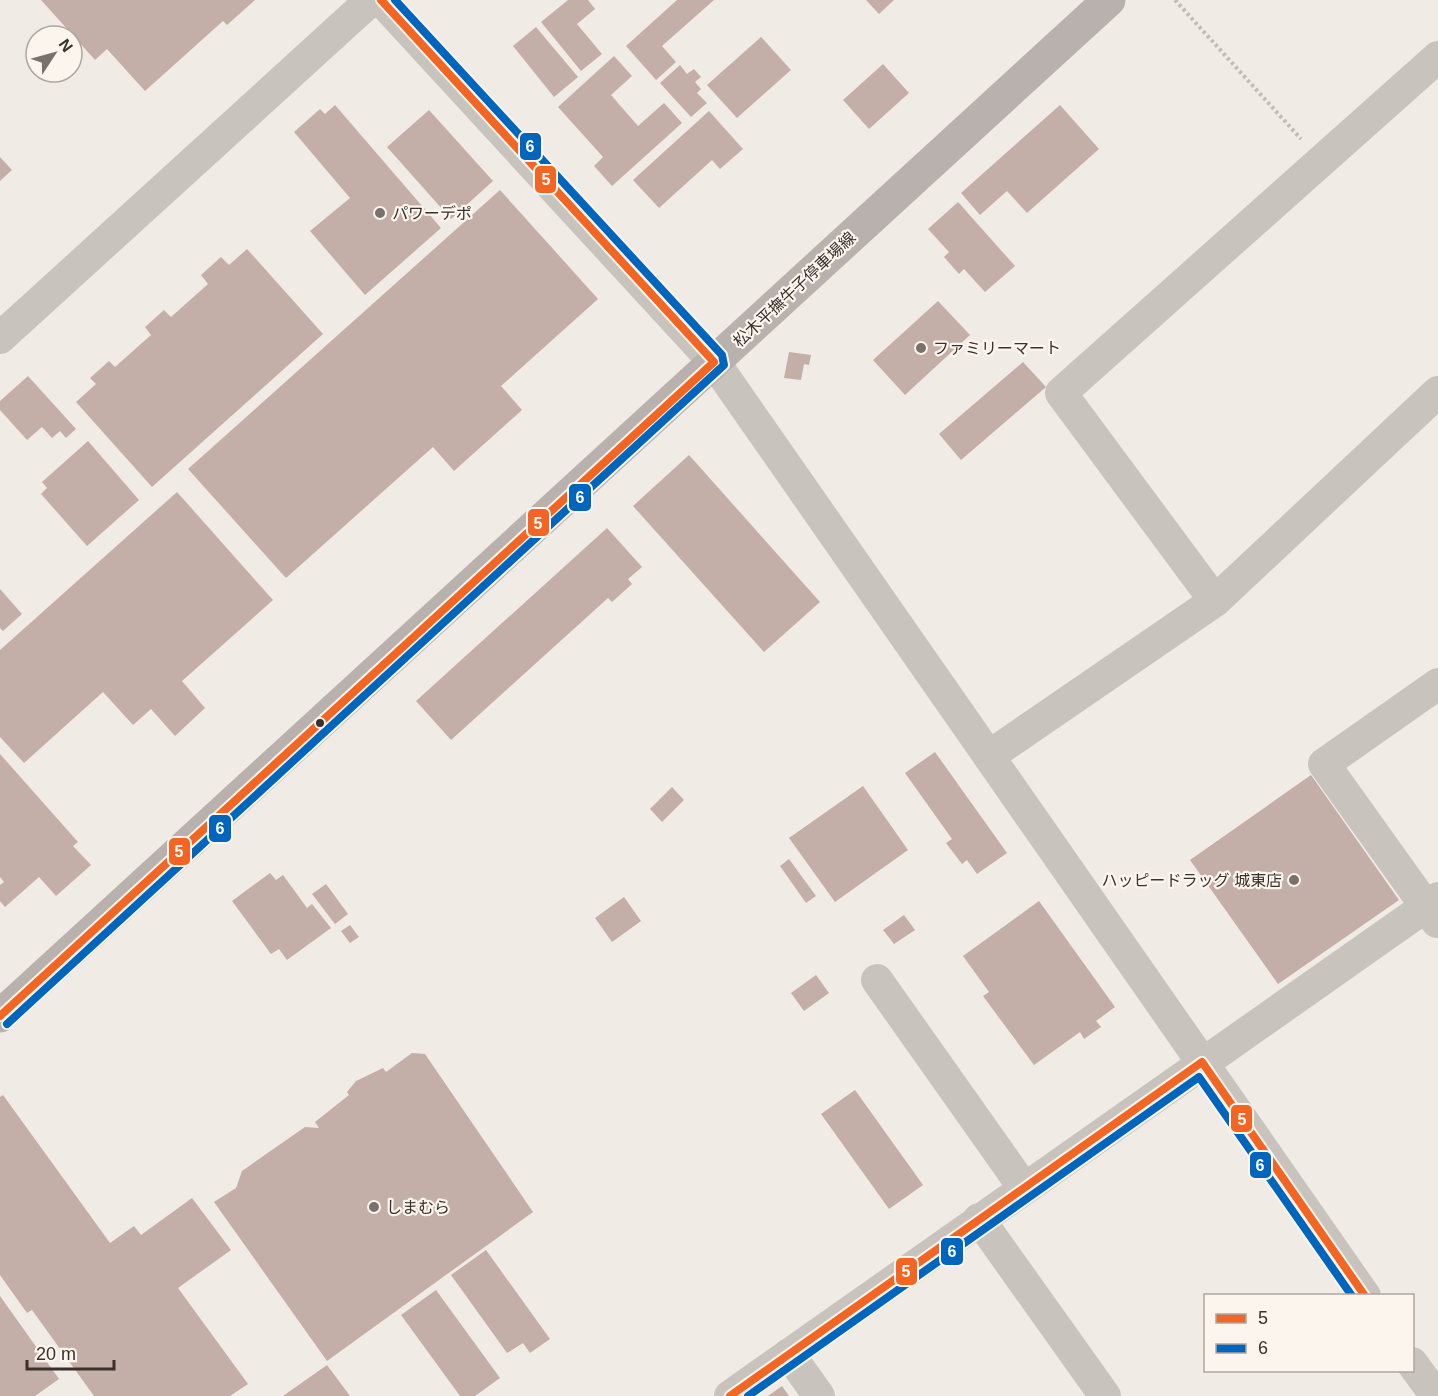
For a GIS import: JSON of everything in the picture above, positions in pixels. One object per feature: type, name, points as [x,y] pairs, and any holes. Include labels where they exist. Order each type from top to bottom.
[{"type":"main road","name":"松木平撫牛子停車場線","points":[[0,1016],[1109,0]]},
{"type":"street","points":[[0,338],[371,0]]},
{"type":"street","points":[[381,0],[714,362],[1364,1294]]},
{"type":"street","points":[[1215,601],[1061,393],[1438,57]]},
{"type":"street","points":[[989,756],[1215,601],[1438,392]]},
{"type":"street","points":[[730,1396],[1202,1062],[1434,909],[1324,764],[1438,684]]},
{"type":"street","points":[[877,980],[1024,1188]]},
{"type":"street","points":[[979,1219],[1106,1396]]},
{"type":"street","points":[[789,1354],[819,1396]]},
{"type":"street","points":[[1414,1364],[1436,1396]]},
{"type":"path","points":[[1175,0],[1321,161]]},
{"type":"building","points":[[41,0],[255,0],[227,25],[223,21],[145,91],[107,49],[95,60],[84,48],[84,24],[63,24]]},
{"type":"building","points":[[568,0],[588,0],[595,9],[577,24],[602,54],[581,71],[541,22]]},
{"type":"building","points":[[677,0],[714,0],[662,46],[676,62],[656,80],[626,46]]},
{"type":"building","points":[[866,0],[894,0],[879,14]]},
{"type":"building","points":[[536,27],[578,77],[554,97],[513,46]]},
{"type":"building","points":[[761,37],[791,70],[737,118],[707,85]]},
{"type":"building","points":[[614,56],[632,76],[611,95],[638,126],[664,103],[682,123],[612,186],[594,166],[603,157],[558,107]]},
{"type":"building","points":[[883,64],[909,93],[869,129],[843,100]]},
{"type":"building","points":[[680,65],[687,74],[694,69],[701,77],[695,82],[701,89],[697,93],[707,103],[691,117],[660,83]]},
{"type":"building","name":"パワーデポ","points":[[335,105],[441,228],[365,295],[310,231],[350,198],[294,132],[320,109],[325,114]]},
{"type":"building","points":[[1060,105],[1099,149],[1027,213],[1007,191],[980,215],[961,193]]},
{"type":"building","points":[[429,110],[493,181],[451,219],[387,147]]},
{"type":"building","points":[[709,111],[743,149],[720,169],[712,160],[659,208],[633,180]]},
{"type":"building","points":[[0,157],[12,170],[0,181]]},
{"type":"building","points":[[500,190],[598,299],[501,386],[522,410],[454,471],[433,447],[286,578],[188,469]]},
{"type":"building","points":[[958,202],[1015,266],[985,292],[964,269],[959,274],[944,257],[949,252],[928,229]]},
{"type":"building","points":[[247,249],[323,334],[152,487],[76,402],[96,384],[90,378],[109,361],[115,367],[151,335],[145,327],[164,310],[171,317],[208,284],[201,275],[221,257],[229,265]]},
{"type":"building","name":"ファミリーマート","points":[[938,301],[970,335],[905,395],[873,360]]},
{"type":"building","points":[[789,352],[811,355],[809,365],[804,364],[801,380],[784,378]]},
{"type":"building","points":[[1023,362],[1046,387],[961,460],[939,434]]},
{"type":"building","points":[[28,376],[76,429],[66,438],[60,431],[52,438],[42,427],[27,440],[0,410],[0,401]]},
{"type":"building","points":[[88,441],[139,500],[87,546],[41,494],[47,488],[42,482]]},
{"type":"building","points":[[689,455],[820,602],[764,652],[633,506]]},
{"type":"building","points":[[177,492],[273,600],[182,681],[205,708],[175,736],[151,709],[133,725],[103,692],[24,763],[0,737],[0,650]]},
{"type":"building","points":[[607,528],[642,567],[628,579],[632,584],[612,602],[608,598],[451,740],[416,701]]},
{"type":"building","points":[[0,589],[22,614],[3,631],[0,628]]},
{"type":"building","points":[[935,752],[1007,853],[977,874],[967,860],[962,864],[946,843],[952,839],[905,773]]},
{"type":"building","points":[[0,754],[78,842],[73,846],[91,865],[56,896],[39,877],[5,907],[0,901],[0,885],[4,882],[0,877]]},
{"type":"building","name":"ハッピードラッグ 城東店","points":[[1311,775],[1399,900],[1278,984],[1190,860]]},
{"type":"building","points":[[863,786],[908,850],[835,902],[789,838]]},
{"type":"building","points":[[672,787],[684,800],[662,822],[650,809]]},
{"type":"building","points":[[789,859],[816,896],[806,903],[780,866]]},
{"type":"building","points":[[270,873],[276,880],[283,875],[307,908],[312,904],[331,928],[287,960],[279,949],[271,954],[232,901]]},
{"type":"building","points":[[326,884],[348,914],[335,924],[312,894]]},
{"type":"building","points":[[624,897],[641,921],[612,942],[595,918]]},
{"type":"building","points":[[1039,901],[1115,1007],[1096,1021],[1101,1027],[1084,1039],[1080,1032],[1034,1065],[983,996],[989,992],[963,956]]},
{"type":"building","points":[[904,915],[915,930],[894,944],[883,930]]},
{"type":"building","points":[[350,925],[359,937],[350,943],[341,931]]},
{"type":"building","points":[[816,975],[829,993],[804,1011],[791,993]]},
{"type":"building","name":"しまむら","points":[[412,1053],[425,1054],[533,1212],[327,1361],[214,1202],[236,1188],[242,1171],[305,1127],[319,1128],[315,1122],[349,1095],[347,1092],[356,1081],[383,1068],[386,1072]]},
{"type":"building","points":[[855,1090],[923,1185],[889,1209],[821,1114]]},
{"type":"building","points":[[3,1095],[110,1243],[134,1226],[141,1235],[192,1198],[231,1250],[178,1288],[248,1384],[230,1396],[94,1396],[32,1310],[27,1313],[0,1275],[0,1097]]},
{"type":"building","points":[[486,1250],[550,1339],[530,1353],[523,1343],[507,1353],[451,1275]]},
{"type":"building","points":[[436,1290],[500,1378],[475,1396],[460,1396],[401,1315]]},
{"type":"building","points":[[0,1296],[59,1379],[35,1396],[0,1396]]},
{"type":"building","points":[[327,1365],[350,1396],[283,1396]]},
{"type":"building","points":[[782,1386],[789,1396],[768,1396]]},
{"type":"transit line","name":"5","points":[[0,1016],[714,362],[381,0]]},
{"type":"transit line","name":"6","points":[[7,1024],[724,365],[722,355],[395,0]]},
{"type":"transit line","name":"5","points":[[730,1396],[1202,1062],[1364,1294]]},
{"type":"transit line","name":"6","points":[[748,1396],[1199,1077],[1351,1294]]},
{"type":"place","name":"パワーデポ","points":[[380,213]]},
{"type":"place","name":"ファミリーマート","points":[[921,348]]},
{"type":"place","name":"ハッピードラッグ 城東店","points":[[1294,880]]},
{"type":"place","name":"しまむら","points":[[374,1207]]}]
